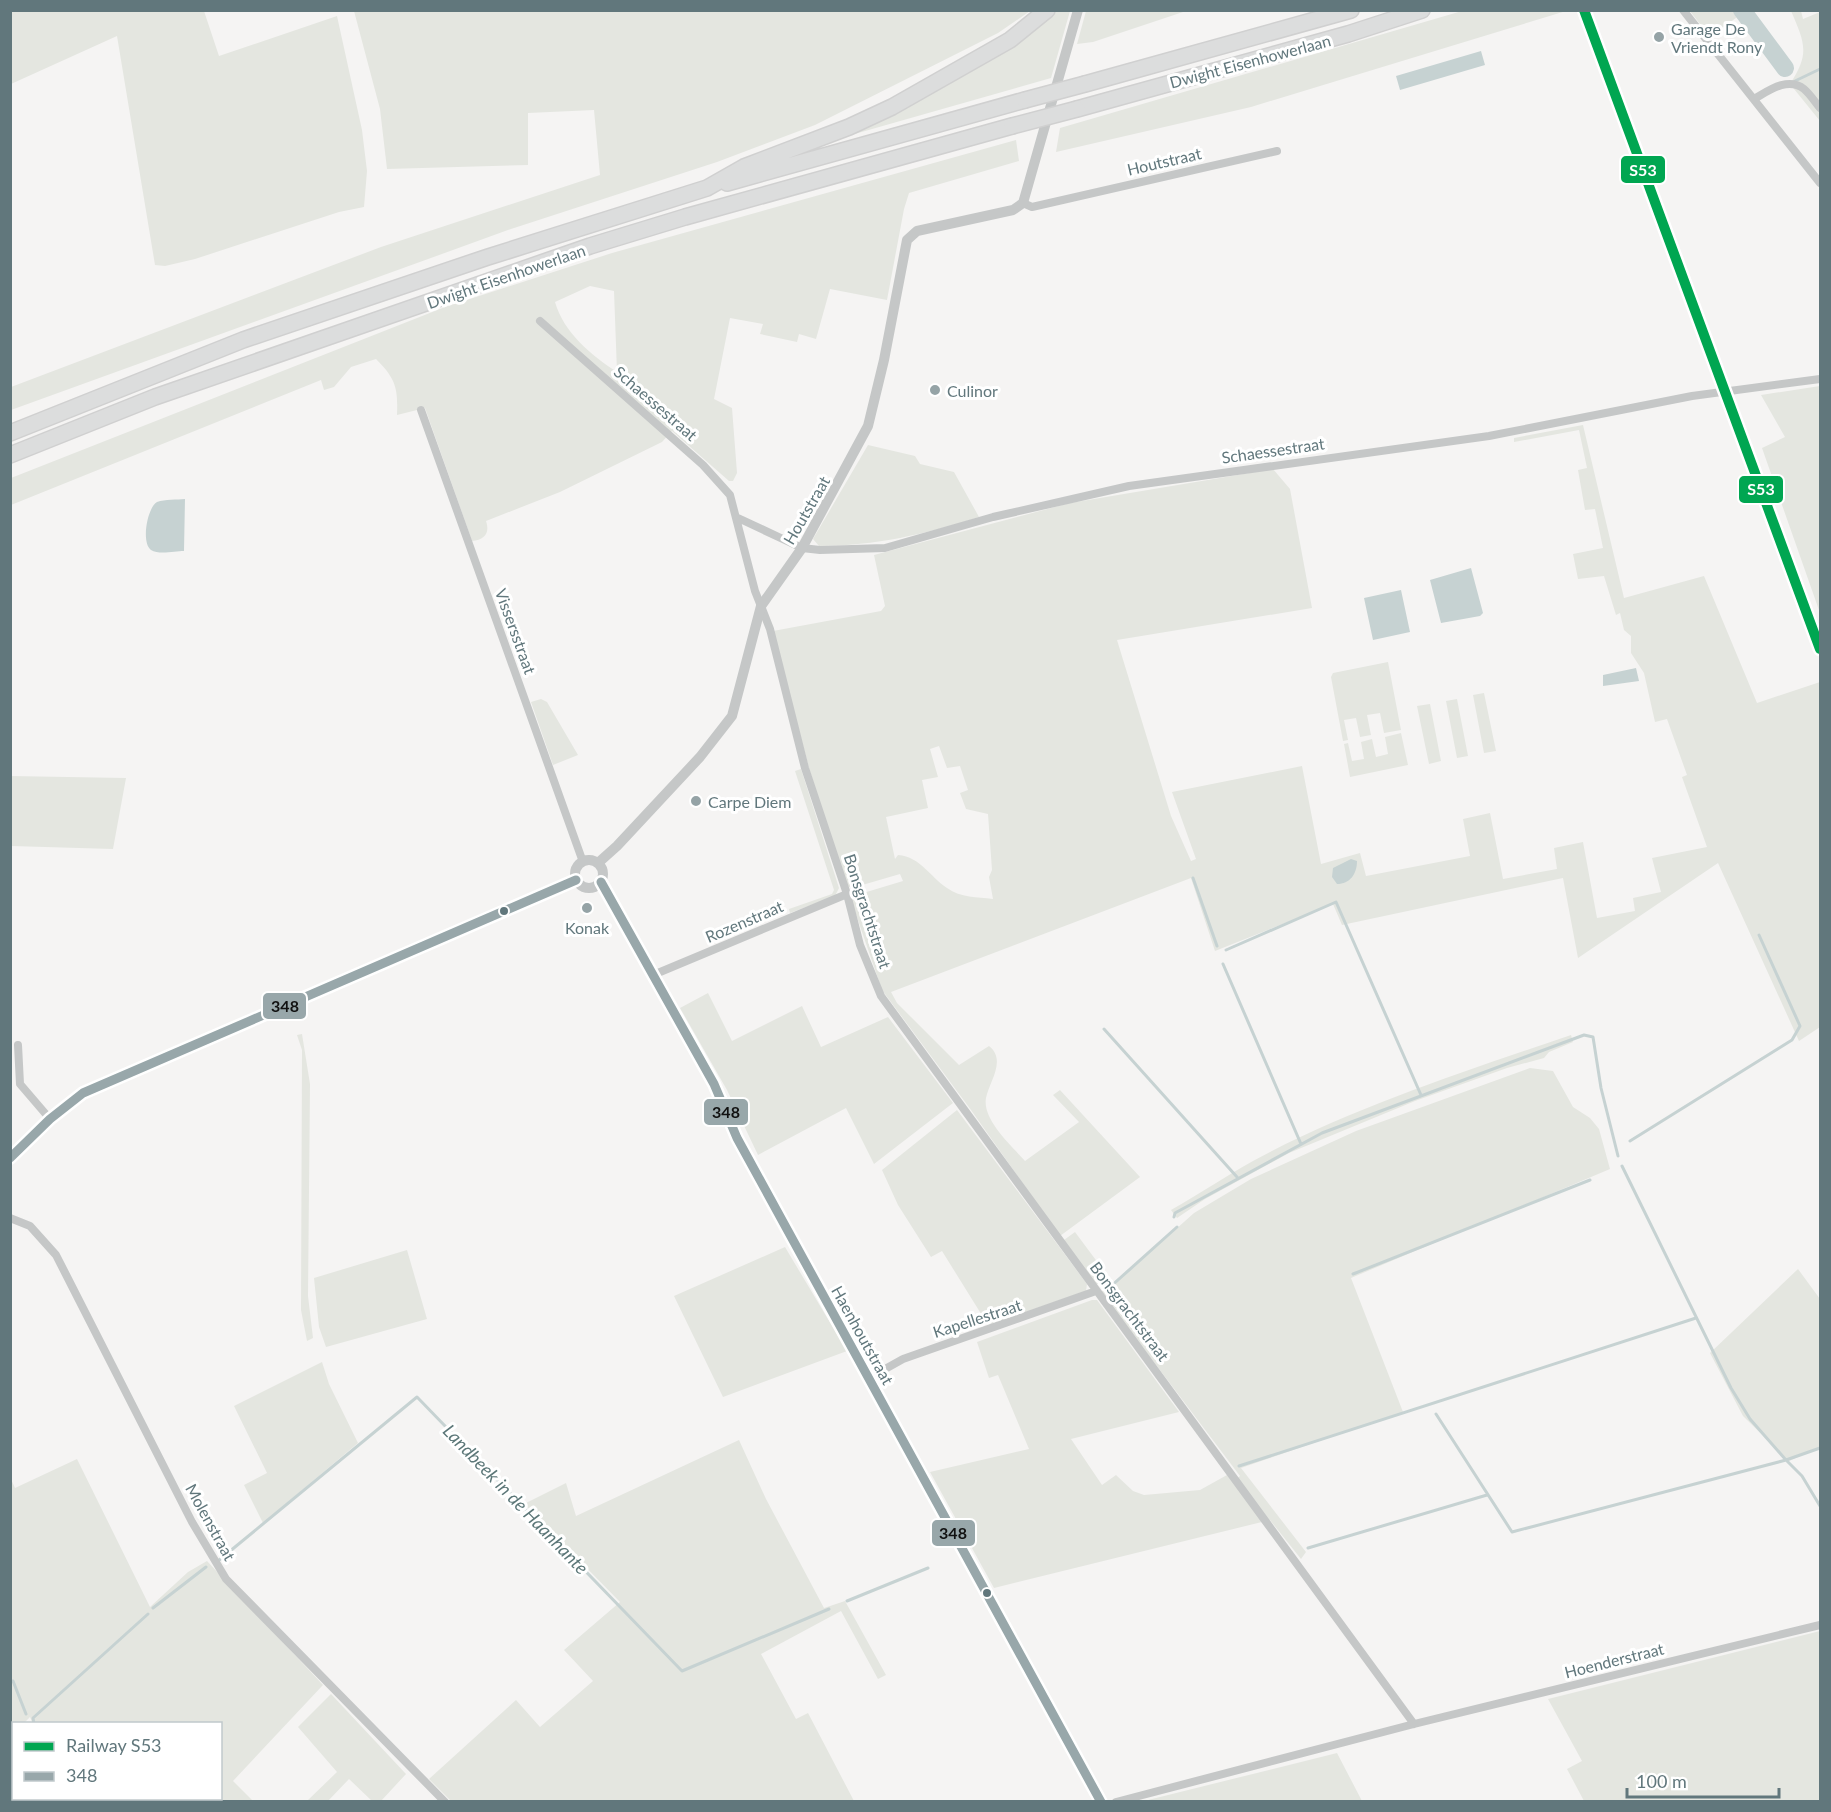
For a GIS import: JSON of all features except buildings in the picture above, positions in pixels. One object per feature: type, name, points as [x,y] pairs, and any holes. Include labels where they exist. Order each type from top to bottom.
[{"type":"highway","points":[[10,433],[243,340],[707,188],[744,167],[849,127],[892,107],[1010,40],[1047,10]]},
{"type":"highway","name":"Dwight Eisenhowerlaan","points":[[707,188],[1351,10]]},
{"type":"highway","name":"Dwight Eisenhowerlaan","points":[[10,455],[155,397],[590,246],[685,217],[1077,109],[1422,10]]},
{"type":"highway","points":[[10,423],[22,418],[48,418]]},
{"type":"street","points":[[1023,203],[1078,10]]},
{"type":"street","points":[[1683,10],[1821,183]]},
{"type":"street","points":[[1754,99],[1777,85],[1791,84],[1803,87],[1821,108]]},
{"type":"street","name":"Houtstraat","points":[[598,863],[617,846],[724,729],[738,698],[761,606],[802,548],[868,426],[884,360],[903,251],[907,240],[917,231],[1013,210],[1023,203],[1032,207],[1277,151]]},
{"type":"street","name":"Schaessestraat","points":[[540,321],[721,482],[730,495],[738,518],[761,606]]},
{"type":"street","name":"Schaessestraat","points":[[738,518],[802,548],[820,550],[885,548],[993,517],[1129,486],[1489,436],[1713,392],[1821,378]]},
{"type":"street","name":"Vissersstraat","points":[[421,410],[583,862]]},
{"type":"street","name":"Bonsgrachtstraat","points":[[761,606],[770,628],[805,768],[847,894],[860,945],[881,996],[1414,1724]]},
{"type":"street","points":[[590,860],[598,863],[603,872],[601,882],[589,888],[576,880],[576,869],[583,862],[590,860]]},
{"type":"street","points":[[10,1159],[50,1119],[83,1094],[576,880]]},
{"type":"street","name":"Haenhoutstraat","points":[[601,882],[714,1084],[737,1138],[1101,1802]]},
{"type":"street","name":"Rozenstraat","points":[[653,975],[847,894]]},
{"type":"street","points":[[18,1045],[20,1084],[50,1119]]},
{"type":"street","name":"Molenstraat","points":[[10,1218],[30,1226],[56,1255],[192,1522],[226,1579],[445,1802]]},
{"type":"street","name":"Kapellestraat","points":[[869,1378],[903,1359],[1096,1291]]},
{"type":"street","name":"Hoenderstraat","points":[[1414,1724],[1821,1625]]},
{"type":"street","points":[[1116,1802],[1414,1724]]},
{"type":"shaded area","points":[[354,10],[1030,11],[998,33],[815,125],[717,162],[511,229],[11,410],[11,387],[381,247],[600,175],[594,110],[528,113],[528,165],[387,169],[380,109]]},
{"type":"shaded area","points":[[1189,10],[1093,42],[1077,44],[1086,11]]},
{"type":"shaded area","points":[[10,11],[204,11],[219,56],[337,16],[362,130],[367,171],[364,207],[339,212],[195,259],[165,266],[155,265],[117,36],[11,84]]},
{"type":"shaded area","points":[[1053,11],[1070,11],[1051,78],[851,135],[850,131]]},
{"type":"shaded area","points":[[1462,11],[1566,11],[1251,107],[1056,152],[1060,128]]},
{"type":"shaded area","points":[[1690,11],[1737,11],[1740,15],[1710,37]]},
{"type":"shaded area","points":[[1791,11],[1801,11],[1803,19],[1820,12],[1820,121],[1790,84],[1803,56],[1800,32]]},
{"type":"shaded area","points":[[1481,51],[1485,65],[1400,90],[1396,76]]},
{"type":"shaded area","points":[[1016,140],[1019,161],[909,193],[887,300],[830,289],[816,339],[799,334],[797,342],[760,334],[763,324],[730,318],[714,399],[732,408],[737,473],[733,481],[729,481],[672,431],[662,442],[560,492],[486,521],[485,535],[472,541],[425,408],[397,415],[397,398],[392,378],[376,359],[351,367],[334,387],[324,390],[321,380],[11,505],[11,478],[445,307],[612,253]],"holes":[[[590,286],[614,291],[617,372],[598,358],[572,333],[565,324],[555,302]]]},
{"type":"shaded area","points":[[1820,386],[1820,613],[1762,448],[1785,437],[1761,395]]},
{"type":"shaded area","points":[[1583,425],[1624,598],[1704,576],[1757,703],[1820,682],[1820,1027],[1799,1041],[1718,863],[1578,958],[1563,878],[1342,925],[1333,904],[1215,951],[1191,878],[891,992],[897,1003],[959,1065],[989,1046],[994,1052],[997,1064],[986,1098],[986,1106],[993,1124],[1025,1161],[1079,1122],[1053,1095],[1060,1090],[1140,1177],[1060,1236],[882,990],[850,897],[903,881],[900,874],[852,888],[845,885],[809,768],[773,631],[881,611],[885,606],[874,555],[1070,503],[1273,469],[1290,489],[1312,608],[1117,640],[1171,816],[1191,861],[1196,859],[1172,792],[1302,766],[1321,864],[1360,853],[1366,876],[1470,856],[1463,819],[1490,813],[1503,879],[1557,869],[1554,848],[1583,842],[1597,918],[1635,911],[1633,898],[1661,892],[1652,858],[1707,847],[1682,777],[1687,775],[1667,719],[1655,722],[1644,673],[1631,653],[1631,636],[1624,630],[1620,613],[1616,615],[1604,576],[1578,579],[1573,554],[1603,548],[1595,509],[1585,510],[1578,470],[1587,468],[1579,430],[1514,442],[1514,438]],"holes":[[[939,746],[947,768],[960,766],[968,790],[960,793],[966,809],[988,814],[992,870],[989,877],[993,899],[958,894],[941,884],[913,859],[898,855],[895,859],[886,817],[928,808],[922,780],[938,777],[930,749]]]},
{"type":"shaded area","points":[[868,445],[915,456],[920,464],[954,472],[979,517],[900,538],[860,544],[819,546],[813,539]]},
{"type":"shaded area","points":[[185,499],[184,551],[163,553],[151,550],[146,540],[146,526],[153,505],[160,501]]},
{"type":"shaded area","points":[[1471,568],[1483,613],[1480,616],[1441,623],[1430,580]]},
{"type":"shaded area","points":[[1401,590],[1410,632],[1373,640],[1364,598]]},
{"type":"shaded area","points":[[1388,662],[1401,730],[1384,733],[1380,713],[1367,715],[1371,735],[1360,737],[1356,718],[1344,720],[1348,740],[1343,741],[1331,677],[1333,673]]},
{"type":"shaded area","points":[[1636,668],[1639,681],[1603,686],[1603,675]]},
{"type":"shaded area","points":[[1484,693],[1496,751],[1484,753],[1473,695]]},
{"type":"shaded area","points":[[541,699],[547,702],[578,755],[553,765],[531,702]]},
{"type":"shaded area","points":[[1457,699],[1468,756],[1457,758],[1446,701]]},
{"type":"shaded area","points":[[1430,704],[1441,761],[1429,764],[1417,706]]},
{"type":"shaded area","points":[[1401,733],[1408,765],[1350,777],[1344,744],[1348,743],[1352,761],[1364,759],[1361,742],[1372,739],[1376,757],[1388,754],[1385,737]]},
{"type":"shaded area","points":[[801,769],[839,888],[835,896],[790,913],[789,909],[832,894],[834,890],[795,771]]},
{"type":"shaded area","points":[[10,776],[126,778],[113,849],[11,846]]},
{"type":"shaded area","points":[[1351,859],[1357,861],[1354,874],[1346,882],[1337,884],[1332,877],[1333,868]]},
{"type":"shaded area","points":[[708,993],[732,1041],[802,1006],[821,1047],[888,1017],[953,1103],[874,1164],[846,1108],[758,1155],[727,1090],[680,1008]]},
{"type":"shaded area","points":[[302,1034],[310,1084],[308,1296],[313,1338],[307,1341],[301,1310],[302,1050],[297,1035]]},
{"type":"shaded area","points":[[1571,1035],[1573,1042],[1549,1052],[1544,1058],[1507,1068],[1415,1101],[1289,1153],[1205,1199],[1177,1218],[1171,1210],[1253,1161],[1329,1124],[1409,1092]]},
{"type":"shaded area","points":[[1530,1068],[1553,1071],[1573,1107],[1590,1118],[1599,1129],[1610,1169],[1351,1278],[1403,1412],[1241,1468],[1306,1552],[1301,1559],[1270,1520],[994,1588],[930,1472],[1029,1449],[998,1375],[989,1378],[977,1342],[1097,1300],[1179,1412],[1071,1439],[1102,1485],[1116,1475],[1133,1491],[1144,1495],[1200,1490],[1227,1475],[1233,1482],[1240,1476],[1101,1292],[1137,1264],[1194,1213],[1251,1179],[1356,1131]]},
{"type":"shaded area","points":[[957,1110],[1087,1284],[1086,1291],[988,1325],[942,1251],[931,1257],[898,1205],[882,1170]]},
{"type":"shaded area","points":[[1075,1232],[1107,1275],[1096,1285],[1064,1240]]},
{"type":"shaded area","points":[[785,1247],[847,1351],[723,1397],[674,1296]]},
{"type":"shaded area","points":[[407,1250],[427,1319],[326,1347],[319,1327],[314,1278]]},
{"type":"shaded area","points":[[1798,1269],[1820,1299],[1820,1447],[1789,1461],[1743,1416],[1710,1353]]},
{"type":"shaded area","points":[[322,1362],[329,1384],[358,1443],[263,1523],[244,1485],[267,1473],[234,1406]]},
{"type":"shaded area","points":[[739,1440],[766,1499],[824,1608],[845,1601],[886,1675],[878,1679],[841,1611],[761,1654],[796,1719],[808,1713],[854,1801],[451,1801],[429,1779],[516,1700],[540,1727],[593,1681],[564,1650],[620,1602],[524,1504],[566,1483],[576,1516]]},
{"type":"shaded area","points":[[77,1459],[150,1607],[188,1572],[207,1561],[323,1685],[233,1781],[253,1801],[71,1802],[70,1800],[222,1800],[222,1722],[32,1722],[30,1717],[25,1722],[12,1722],[11,1740],[10,1477],[15,1488]]},
{"type":"shaded area","points":[[1820,1631],[1820,1801],[1584,1801],[1567,1769],[1582,1761],[1548,1699]]},
{"type":"shaded area","points":[[331,1694],[406,1774],[381,1801],[372,1801],[349,1779],[328,1801],[307,1801],[337,1772],[298,1727]]},
{"type":"shaded area","points":[[1337,1753],[1362,1801],[1144,1801]]},
{"type":"waterway","points":[[1742,10],[1785,68]]},
{"type":"waterway","points":[[1795,81],[1820,69]]},
{"type":"waterway","points":[[1193,878],[1217,946]]},
{"type":"waterway","points":[[1226,950],[1336,902],[1421,1095]]},
{"type":"waterway","points":[[1630,1141],[1792,1040],[1800,1026],[1759,935]]},
{"type":"waterway","points":[[1223,964],[1301,1144]]},
{"type":"waterway","points":[[1104,1029],[1237,1177]]},
{"type":"waterway","points":[[1174,1217],[1175,1213],[1322,1133],[1584,1035],[1593,1037],[1601,1088],[1618,1156]]},
{"type":"waterway","points":[[1622,1166],[1731,1388],[1750,1419],[1786,1460],[1820,1448]]},
{"type":"waterway","points":[[1353,1274],[1590,1180]]},
{"type":"waterway","points":[[1109,1288],[1177,1227]]},
{"type":"waterway","points":[[1239,1466],[1696,1318]]},
{"type":"waterway","name":"Landbeek in de Haanhante","points":[[218,1561],[417,1397],[682,1671],[829,1609]]},
{"type":"waterway","points":[[1436,1414],[1512,1532],[1786,1460],[1802,1476],[1820,1506]]},
{"type":"waterway","points":[[1308,1548],[1487,1495]]},
{"type":"waterway","name":"Landbeek in de Haanhante","points":[[153,1608],[206,1567]]},
{"type":"waterway","name":"Landbeek in de Haanhante","points":[[847,1601],[928,1568]]},
{"type":"waterway","name":"Landbeek in de Haanhante","points":[[34,1722],[33,1718],[148,1614]]},
{"type":"waterway","name":"Landbeek in de Haanhante","points":[[10,1682],[13,1681],[26,1714]]},
{"type":"rail line","name":"S53","points":[[1584,10],[1820,649]]},
{"type":"transit line","name":"348","points":[[10,1158],[50,1119],[83,1093],[576,880]]},
{"type":"transit line","name":"348","points":[[601,882],[714,1084],[737,1138],[1101,1802]]},
{"type":"place","name":"Garage De Vriendt Rony","points":[[1659,37]]},
{"type":"place","name":"Culinor","points":[[935,390]]},
{"type":"place","name":"Carpe Diem","points":[[696,801]]},
{"type":"place","name":"Konak","points":[[587,908]]}]
